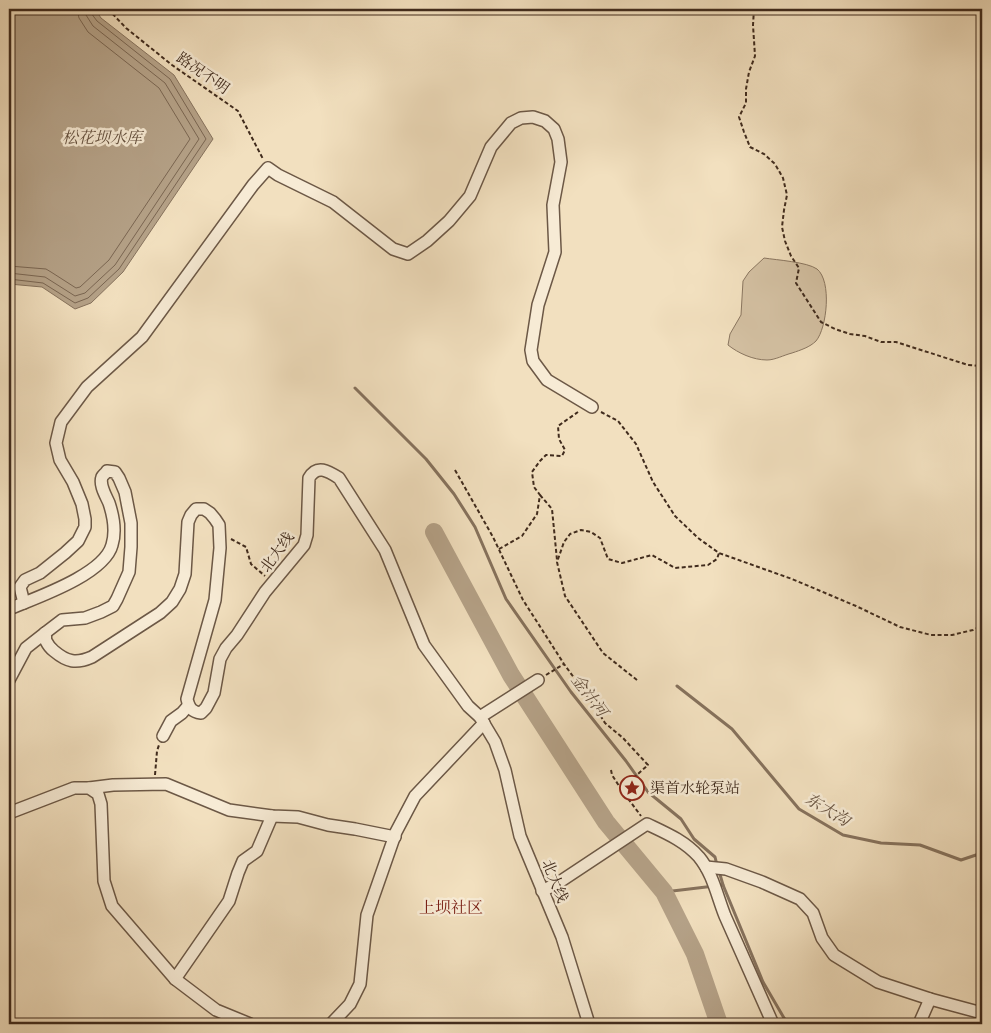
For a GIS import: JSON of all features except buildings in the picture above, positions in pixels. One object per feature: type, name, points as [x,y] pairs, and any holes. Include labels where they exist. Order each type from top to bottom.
[{"type":"street","points":[[24,603],[20,587],[25,580],[40,573],[65,553],[78,541],[85,527],[82,504],[73,482],[60,460],[56,443],[61,422],[87,387],[142,337],[268,168],[278,176],[333,202],[393,249],[408,254],[427,241],[449,221],[470,196],[491,147],[511,123],[521,118],[533,117],[545,120],[554,129],[558,139],[561,162],[552,205],[555,252],[538,305],[531,350],[533,361],[547,380],[592,407]]},
{"type":"street","name":"北大线","points":[[188,706],[193,712],[201,713],[206,708],[214,693],[220,658],[226,648],[273,582],[304,545],[307,534],[309,478],[312,472],[320,469],[339,478],[384,550],[424,645],[468,706],[482,720],[495,742],[505,770],[520,836],[562,937],[589,1024]]},
{"type":"street","points":[[9,609],[75,581],[104,558],[112,546],[113,516],[102,485],[102,477],[107,471],[115,472],[120,478],[125,492],[131,523],[131,547],[129,572],[113,606],[85,618],[62,620],[45,632],[26,648],[9,680]]},
{"type":"street","points":[[45,632],[46,641],[50,648],[62,658],[69,661],[82,661],[92,657],[160,613],[176,596],[185,574],[188,522],[191,515],[196,509],[204,509],[210,513],[219,525],[220,533],[215,600],[188,691],[188,706],[171,721],[163,736]]},
{"type":"street","points":[[331,1024],[350,1004],[360,984],[366,915],[395,837],[415,796],[482,720],[497,706],[538,680]]},
{"type":"street","points":[[9,813],[74,788],[166,784],[229,810],[272,816],[298,817],[328,825],[355,828],[395,837]]},
{"type":"street","points":[[89,788],[98,794],[101,804],[104,882],[112,906],[175,979],[216,1010],[250,1024]]},
{"type":"street","points":[[175,979],[229,901],[243,861],[257,851],[272,816]]},
{"type":"street","points":[[542,891],[558,883],[648,824],[682,841],[710,871],[724,913],[773,1024]]},
{"type":"street","points":[[710,871],[726,869],[800,898],[813,913],[822,938],[834,955],[878,982],[930,1000],[982,1014]]},
{"type":"street","points":[[919,1024],[930,1000]]},
{"type":"path","name":"路况不明","points":[[108,9],[126,28],[172,65],[238,111],[268,168]]},
{"type":"path","points":[[754,9],[755,56],[749,72],[746,103],[739,117],[750,146],[764,154],[775,164],[783,178],[788,195],[782,227],[785,242],[799,268],[796,283],[812,309],[821,322],[835,329],[881,342],[896,342],[968,365],[982,366]]},
{"type":"path","points":[[637,680],[603,652],[565,596],[557,562],[552,509],[534,487],[532,472],[540,461],[546,455],[562,456],[564,450],[559,439],[558,426],[579,411],[592,407],[618,420],[636,444],[653,482],[675,516],[698,538],[719,553],[792,579],[900,627],[931,635],[952,635],[982,626]]},
{"type":"path","points":[[455,470],[493,537],[523,600],[564,664],[605,724],[623,738],[648,764],[621,789]]},
{"type":"path","points":[[499,549],[522,536],[537,514],[540,494]]},
{"type":"path","points":[[557,562],[564,542],[570,534],[581,530],[592,532],[600,538],[608,559],[622,563],[652,555],[675,568],[708,565],[717,559],[719,553]]},
{"type":"path","points":[[220,533],[246,547],[251,564],[273,582]]},
{"type":"path","points":[[552,671],[564,664]]},
{"type":"path","points":[[154,784],[157,751],[163,736]]},
{"type":"path","points":[[611,770],[621,789],[648,824]]},
{"type":"shaded area","points":[[764,258],[799,263],[817,269],[825,283],[826,294],[823,326],[816,341],[802,349],[767,360],[746,356],[728,345],[730,334],[741,315],[743,281],[749,272]]},
{"type":"water","name":"松花坝水库","points":[[9,9],[95,9],[101,18],[174,75],[213,139],[123,272],[91,303],[75,309],[42,287],[9,284]]},
{"type":"waterway","name":"金汁河","points":[[355,388],[426,459],[454,494],[475,527],[506,599],[571,692],[648,792],[681,819],[694,839],[715,857],[717,865]]},
{"type":"waterway","points":[[434,532],[511,675],[606,822],[664,892],[695,954],[719,1024]]},
{"type":"waterway","name":"东大沟","points":[[677,686],[732,729],[799,809],[843,835],[881,843],[920,845],[961,860],[982,853]]},
{"type":"waterway","name":"金汁河","points":[[719,871],[763,982],[789,1024]]},
{"type":"waterway","points":[[664,892],[723,885]]},
{"type":"place","name":"渠首水轮泵站","points":[[632,788]]},
{"type":"district","name":"上坝社区","points":[[451,907]]}]
